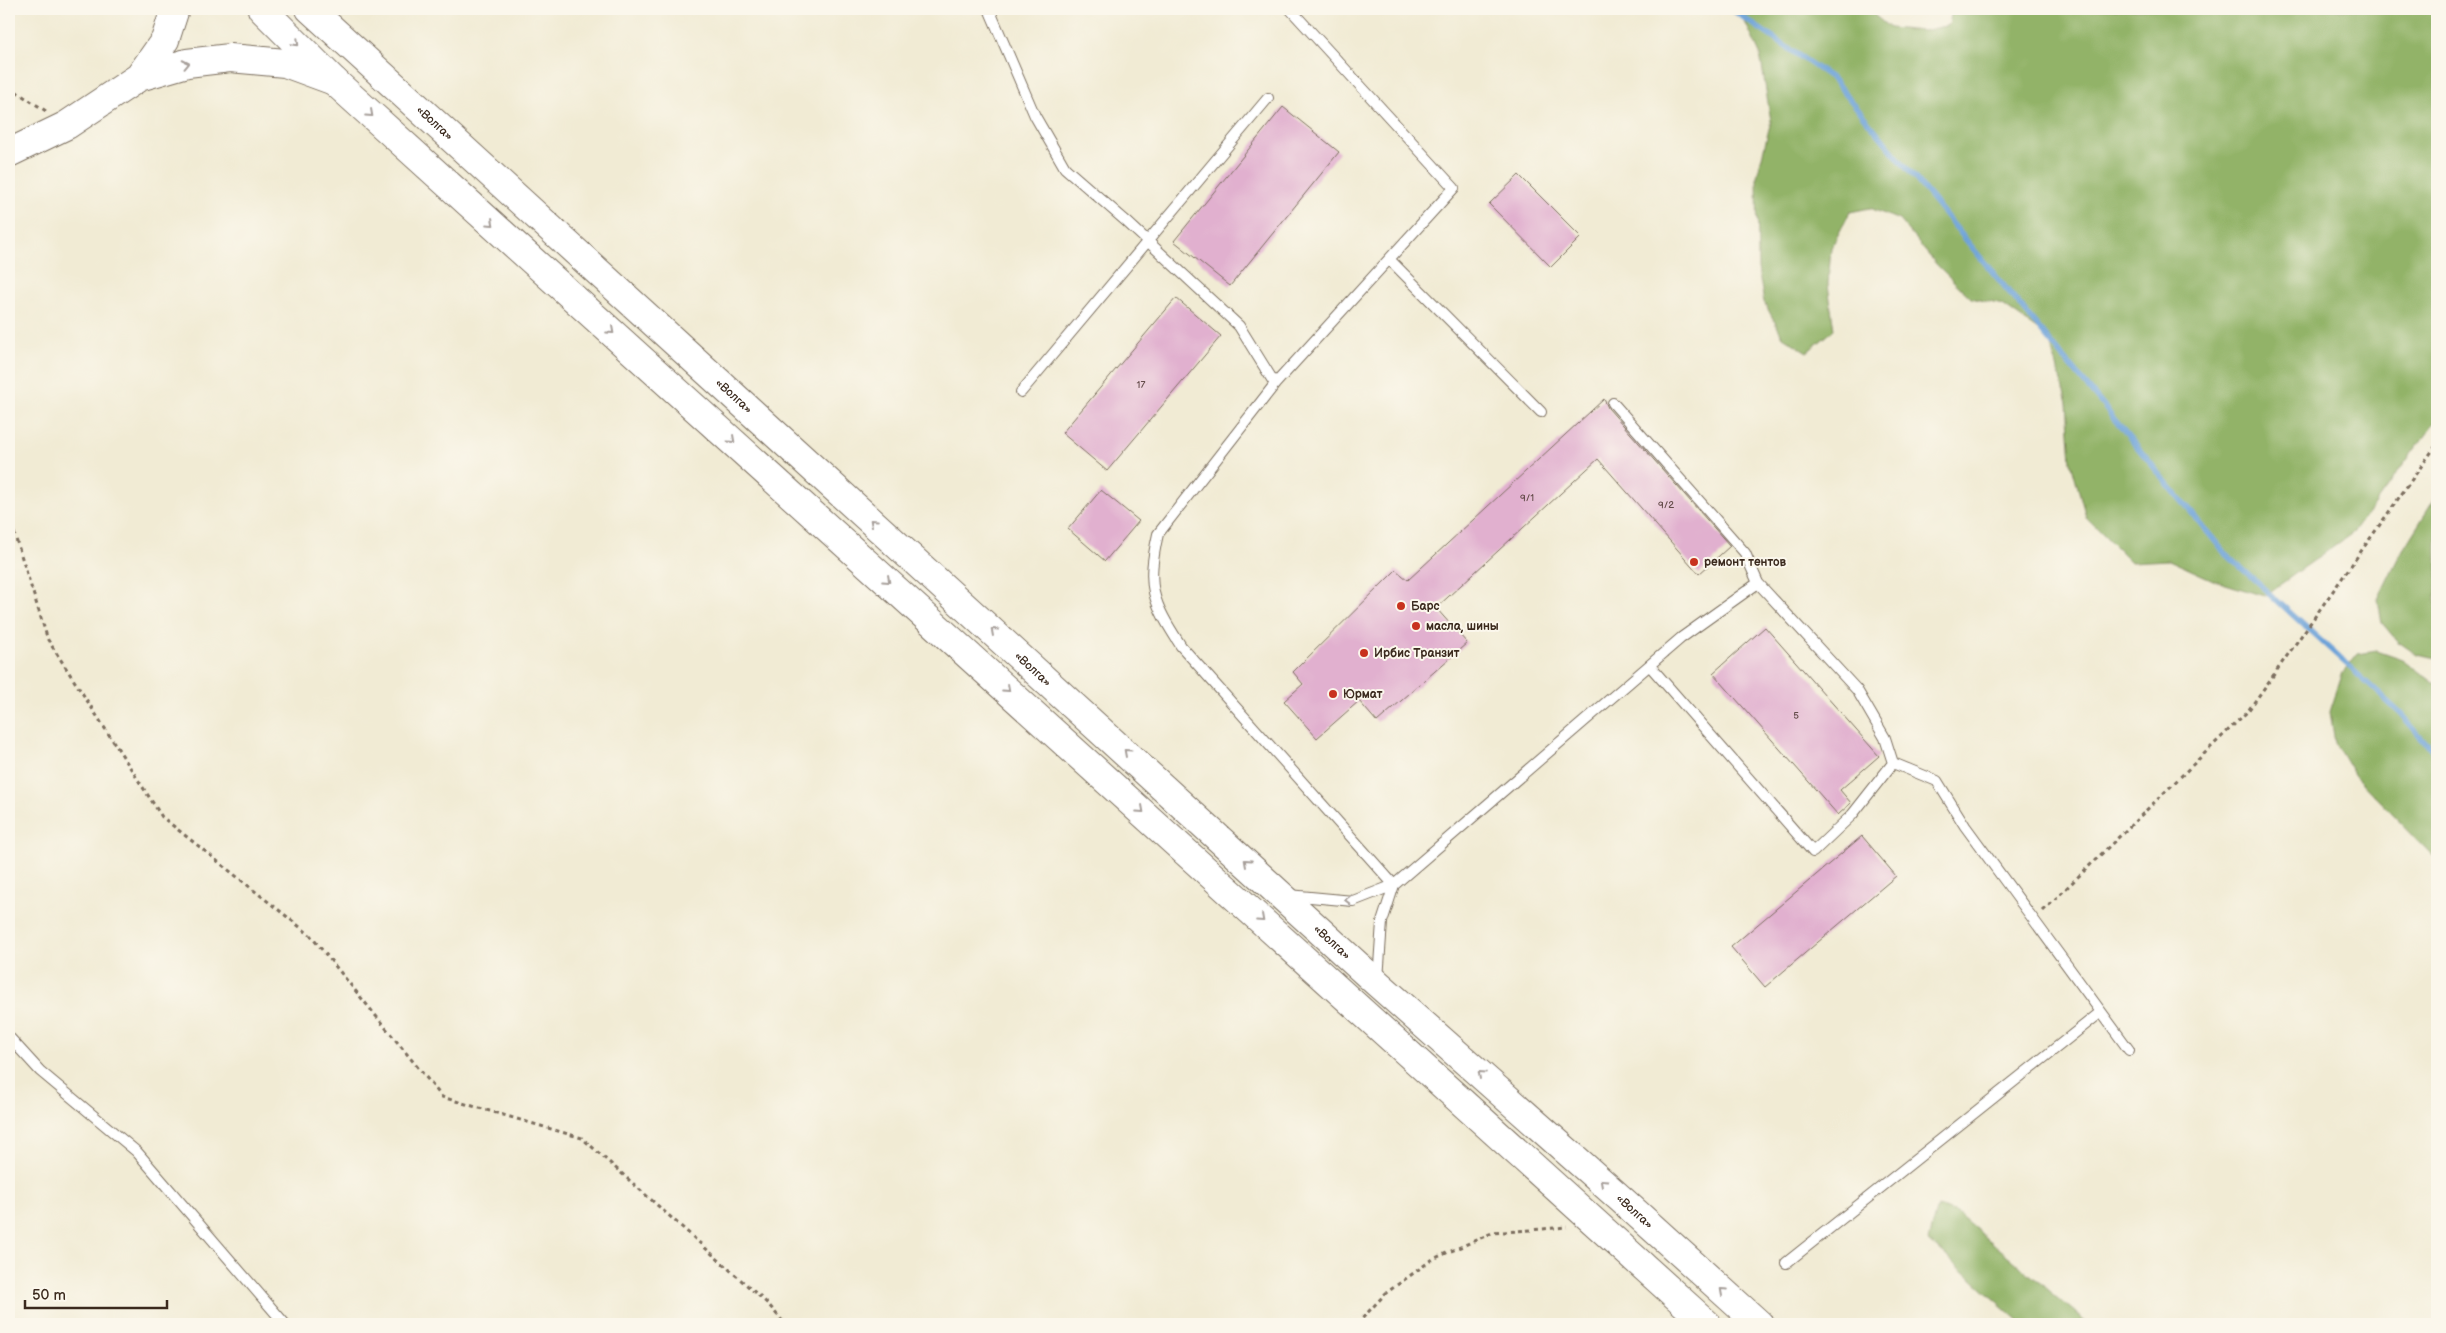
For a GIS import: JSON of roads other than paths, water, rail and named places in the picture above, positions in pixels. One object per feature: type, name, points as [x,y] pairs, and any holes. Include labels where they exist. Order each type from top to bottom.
[{"type":"main road","points":[[138,77],[165,40],[175,9]]},
{"type":"main road","points":[[262,9],[334,81],[1707,1324]]},
{"type":"main road","name":"«Волга»","points":[[310,9],[1377,982],[1759,1324]]},
{"type":"main road","points":[[9,153],[67,125],[138,77],[187,63],[230,58],[285,64],[334,81]]},
{"type":"lane","points":[[989,9],[1035,116],[1065,168],[1147,240],[1239,326],[1275,384]]},
{"type":"lane","points":[[1290,9],[1454,188],[1275,384],[1158,534],[1152,562],[1152,585],[1159,611],[1181,646],[1394,885]]},
{"type":"lane","points":[[1021,392],[1268,98]]},
{"type":"lane","points":[[1389,259],[1541,412]]},
{"type":"lane","points":[[1613,403],[1745,553],[1758,582],[1857,690],[1885,738],[1894,763],[1937,781],[1965,826],[2129,1050]]},
{"type":"lane","points":[[1283,895],[1353,901],[1394,885],[1681,638],[1758,582]]},
{"type":"lane","points":[[1650,666],[1813,852],[1852,815],[1894,763]]},
{"type":"lane","points":[[1377,982],[1382,922],[1394,885]]},
{"type":"lane","points":[[1786,1263],[2101,1012]]},
{"type":"lane","points":[[9,1037],[40,1071],[137,1152],[285,1324]]},
{"type":"waterway","points":[[1731,9],[1833,79],[2224,552],[2400,713],[2437,755]]},
{"type":"place","name":"ремонт тентов","points":[[1694,562]]},
{"type":"place","name":"Барс","points":[[1401,606]]},
{"type":"place","name":"масла, шины","points":[[1416,626]]},
{"type":"place","name":"Ирбис Транзит","points":[[1364,653]]},
{"type":"place","name":"Юрмат","points":[[1333,694]]}]
